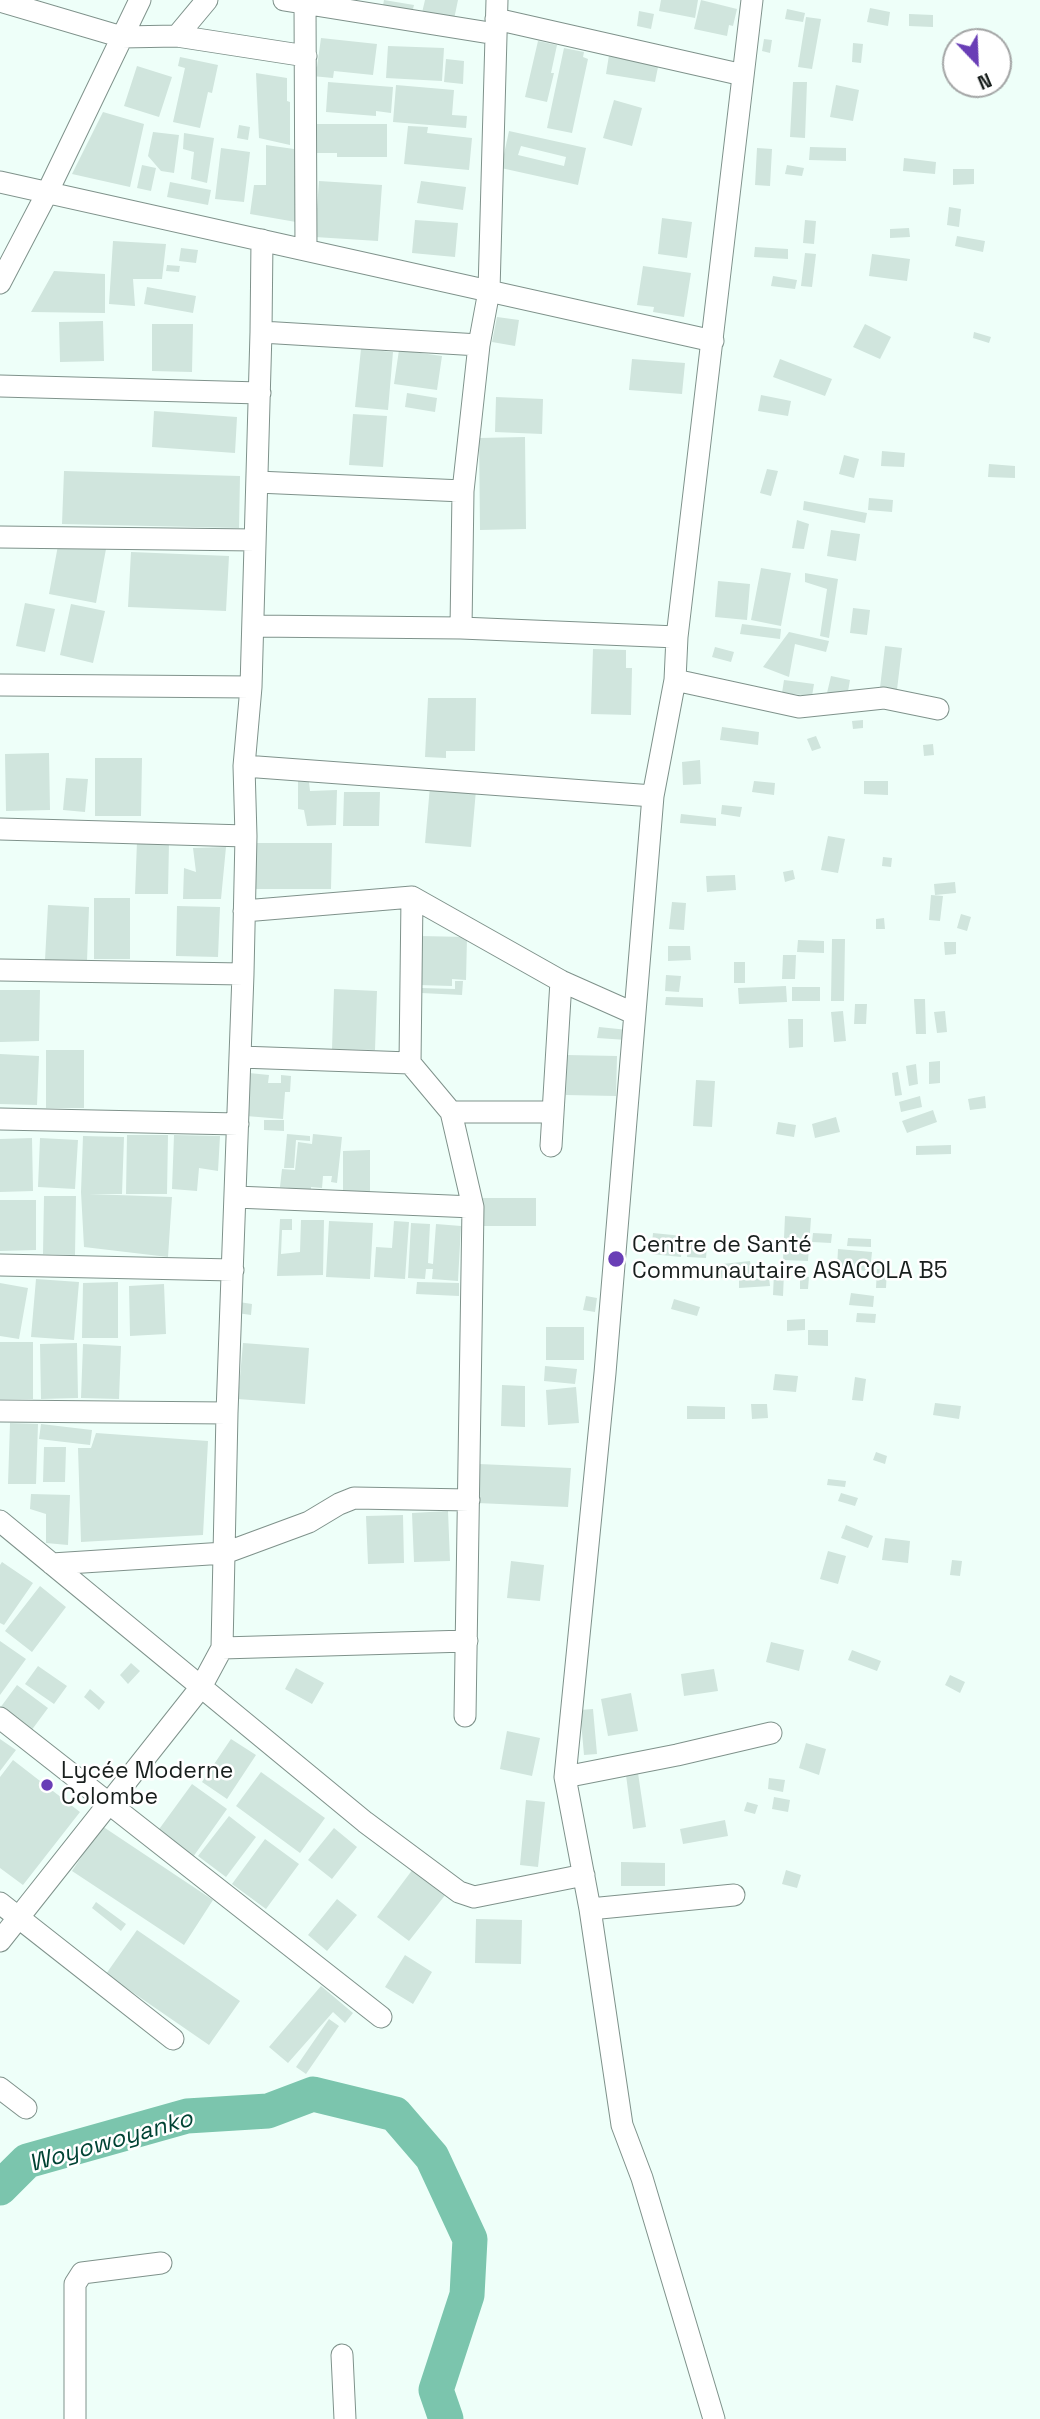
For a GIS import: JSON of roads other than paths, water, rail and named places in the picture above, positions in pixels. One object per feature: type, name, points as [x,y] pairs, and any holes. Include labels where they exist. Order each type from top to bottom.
[{"type":"street","points":[[0,283],[8,250],[47,193],[140,0]]},
{"type":"street","points":[[177,36],[207,0]]},
{"type":"street","points":[[714,2419],[642,2178],[622,2125],[590,1909],[565,1777],[605,1373],[653,796],[675,680],[677,637],[752,0]]},
{"type":"street","points":[[2,1],[122,37],[177,36],[306,56]]},
{"type":"street","points":[[306,250],[306,56],[295,2],[496,18],[743,75]]},
{"type":"street","points":[[461,628],[463,491],[489,291],[496,18]]},
{"type":"street","points":[[0,182],[713,341]]},
{"type":"street","points":[[0,1941],[201,1687],[222,1648],[227,1413],[243,974],[246,836],[244,766],[251,687],[262,240]]},
{"type":"street","points":[[261,332],[480,345]]},
{"type":"street","points":[[0,386],[260,393]]},
{"type":"street","points":[[257,482],[463,491]]},
{"type":"street","points":[[0,537],[255,540]]},
{"type":"street","points":[[253,626],[461,628],[677,637]]},
{"type":"street","points":[[675,680],[799,707],[884,698],[938,709]]},
{"type":"street","points":[[0,685],[251,687]]},
{"type":"street","points":[[244,766],[653,796]]},
{"type":"street","points":[[0,829],[246,836]]},
{"type":"street","points":[[244,911],[412,897],[561,981],[633,1013]]},
{"type":"street","points":[[412,897],[410,1063],[451,1112],[473,1207],[465,1716]]},
{"type":"street","points":[[0,970],[243,974]]},
{"type":"street","points":[[551,1146],[561,981]]},
{"type":"street","points":[[240,1057],[410,1063]]},
{"type":"street","points":[[451,1112],[551,1112]]},
{"type":"street","points":[[0,1119],[238,1124]]},
{"type":"street","points":[[236,1197],[473,1207]]},
{"type":"street","points":[[0,1265],[233,1270]]},
{"type":"street","points":[[0,1411],[227,1413]]},
{"type":"street","points":[[52,1564],[225,1553],[287,1531],[354,1498],[469,1500]]},
{"type":"street","points":[[0,1521],[365,1822],[458,1892],[474,1897],[584,1875]]},
{"type":"street","points":[[222,1648],[467,1641]]},
{"type":"street","points":[[0,1718],[381,2017]]},
{"type":"street","points":[[565,1777],[771,1733]]},
{"type":"street","points":[[590,1909],[734,1895]]},
{"type":"street","points":[[0,1903],[173,2039]]},
{"type":"street","points":[[0,2088],[26,2108]]},
{"type":"street","points":[[75,2419],[75,2284],[82,2273],[161,2263]]},
{"type":"street","points":[[342,2355],[345,2419]]},
{"type":"waterway","name":"Woyowoyanko","points":[[0,2188],[27,2161],[187,2116],[268,2111],[313,2094],[395,2114],[432,2157],[470,2239],[467,2295],[436,2390],[446,2419]]},
{"type":"place","name":"Centre de Santé Communautaire ASACOLA B5","points":[[616,1259]]},
{"type":"place","name":"Lycée Moderne Colombe","points":[[47,1785]]}]
